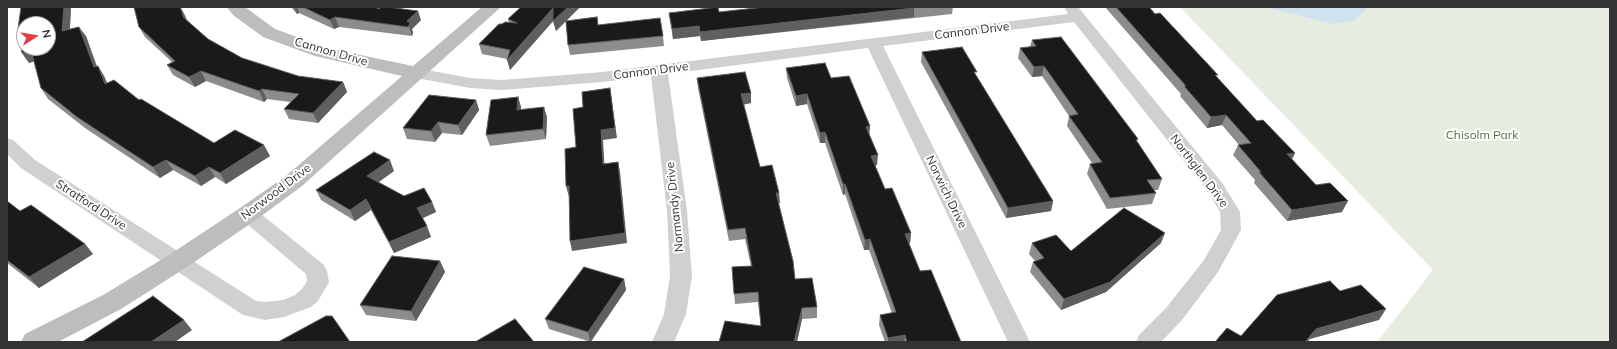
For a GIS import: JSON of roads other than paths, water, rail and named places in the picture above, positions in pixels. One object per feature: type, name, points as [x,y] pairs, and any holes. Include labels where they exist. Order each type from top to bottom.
[{"type":"main road","name":"Cannon Drive","points":[[236,7],[239,11],[269,33],[322,52],[416,73]]},
{"type":"main road","name":"Norwood Drive","points":[[34,342],[112,302],[178,261],[294,181],[492,7]]},
{"type":"street","name":"Cannon Drive","points":[[416,73],[470,83],[502,85],[602,77],[873,43],[1074,12]]},
{"type":"street","name":"Northglen Drive","points":[[1074,12],[1216,189],[1230,212],[1231,230],[1211,266],[1174,314],[1147,342]]},
{"type":"street","name":"Norwich Drive","points":[[873,43],[1019,342]]},
{"type":"street","name":"Normandy Drive","points":[[659,70],[677,211],[681,276],[675,314],[663,342]]},
{"type":"street","name":"Stratford Drive","points":[[7,144],[28,164],[250,309],[265,311],[278,309],[303,301],[310,296],[318,282],[316,271],[248,214]]},
{"type":"water","points":[[1266,7],[1368,7],[1354,21],[1334,24]]},
{"type":"park label","name":"Chisolm Park","points":[[1482,135]]}]
